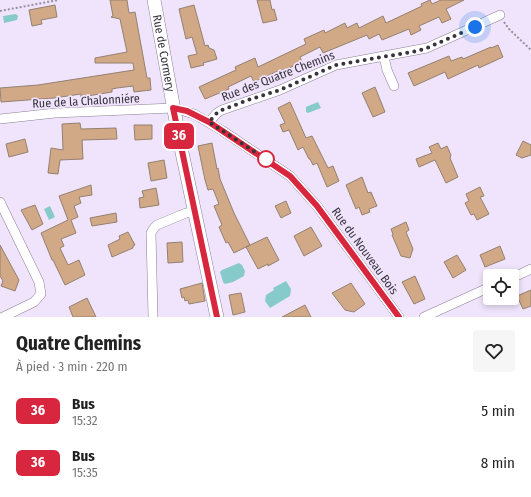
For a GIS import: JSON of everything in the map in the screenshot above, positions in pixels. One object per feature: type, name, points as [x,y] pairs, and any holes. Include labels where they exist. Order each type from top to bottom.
[{"type":"main road","name":"Rue de Cormery","points":[[154,0],[173,108],[217,317]]},
{"type":"street","name":"Rue des Quatre Chemins","points":[[209,122],[222,110],[280,90],[336,65],[427,48],[500,15]]},
{"type":"street","points":[[384,57],[387,70],[394,86]]},
{"type":"street","name":"Rue de la Chalonniére","points":[[0,119],[55,113],[173,108]]},
{"type":"street","name":"Rue du Nouveau Bois","points":[[173,108],[187,111],[209,122],[290,176],[317,206],[398,317]]},
{"type":"street","points":[[0,202],[39,282],[41,294],[34,302],[3,317]]},
{"type":"street","points":[[154,317],[151,242],[154,228],[186,214],[195,212]]},
{"type":"street","points":[[519,275],[531,269]]},
{"type":"street","points":[[424,317],[483,290]]},
{"type":"path","points":[[0,11],[58,0]]},
{"type":"path","points":[[500,15],[509,29],[531,50]]},
{"type":"shaded area","points":[[16,14],[18,16],[17,20],[4,23],[3,16]]},
{"type":"shaded area","points":[[318,102],[321,108],[308,113],[306,112],[306,107]]},
{"type":"shaded area","points":[[50,206],[55,217],[49,220],[44,209]]},
{"type":"shaded area","points":[[239,263],[245,271],[244,276],[233,282],[225,284],[220,272]]},
{"type":"shaded area","points":[[286,281],[291,289],[290,296],[270,308],[265,301],[266,295],[274,290],[273,288]]},
{"type":"building","points":[[110,0],[127,0],[129,13],[135,12],[147,78],[150,78],[151,90],[134,92],[133,86],[112,89],[112,92],[81,97],[81,94],[54,98],[1,102],[0,88],[38,85],[134,70],[133,63],[95,63],[95,58],[127,52],[120,19],[111,17],[113,16]]},
{"type":"building","points":[[257,0],[270,0],[272,10],[274,9],[277,20],[263,23]]},
{"type":"building","points":[[430,0],[432,4],[441,0],[464,0],[446,9],[451,19],[442,23],[439,17],[419,26],[421,30],[411,35],[409,29],[382,40],[379,34],[369,39],[367,35],[323,53],[320,47],[300,57],[302,62],[285,70],[278,71],[254,82],[251,76],[228,87],[229,89],[205,99],[199,87],[236,70],[235,67],[255,58],[258,67],[306,44],[304,39],[324,30],[325,33],[345,23],[347,28],[357,23],[359,28],[383,16],[386,23],[422,6],[421,4]]},
{"type":"building","points":[[55,5],[57,17],[41,20],[42,24],[32,26],[29,10]]},
{"type":"building","points":[[194,5],[205,46],[208,45],[209,48],[214,50],[217,59],[203,63],[204,65],[191,68],[188,56],[197,54],[192,37],[186,39],[179,9]]},
{"type":"building","points":[[498,45],[503,57],[479,68],[478,65],[448,79],[445,72],[414,86],[408,73],[449,56],[451,61],[462,57],[463,59]]},
{"type":"building","points":[[375,87],[385,112],[373,117],[362,93]]},
{"type":"building","points":[[290,102],[306,138],[312,136],[328,168],[333,166],[339,181],[327,187],[317,163],[313,165],[303,147],[298,150],[289,130],[283,132],[280,125],[285,123],[278,108]]},
{"type":"building","points":[[80,123],[81,129],[116,128],[117,139],[82,140],[83,159],[60,160],[58,174],[48,173],[51,148],[63,150],[62,124]]},
{"type":"building","points":[[134,125],[152,125],[152,139],[135,140]]},
{"type":"building","points":[[25,139],[28,152],[9,157],[6,144]]},
{"type":"building","points":[[523,141],[531,145],[531,155],[522,158],[516,155]]},
{"type":"building","points":[[212,143],[220,179],[234,213],[250,245],[234,253],[228,242],[226,243],[219,227],[222,225],[214,206],[219,204],[213,189],[208,190],[198,146]]},
{"type":"building","points":[[438,143],[441,149],[447,146],[458,177],[446,183],[435,160],[419,167],[416,159],[432,153],[429,147]]},
{"type":"building","points":[[164,160],[167,178],[151,181],[148,163]]},
{"type":"building","points":[[362,177],[368,193],[371,192],[377,206],[369,209],[370,212],[362,215],[359,207],[356,209],[346,185]]},
{"type":"building","points":[[91,185],[92,195],[79,197],[81,203],[74,206],[78,217],[71,220],[76,233],[61,239],[64,246],[60,248],[68,265],[79,260],[85,275],[65,285],[52,260],[41,233],[68,220],[59,196]]},
{"type":"building","points":[[480,187],[484,196],[480,197],[489,214],[477,220],[474,214],[471,215],[465,203],[469,201],[466,194]]},
{"type":"building","points":[[156,188],[159,205],[140,208],[139,198],[144,197],[142,191]]},
{"type":"building","points":[[286,201],[291,213],[281,218],[275,206]]},
{"type":"building","points":[[35,205],[43,224],[32,230],[21,210]]},
{"type":"building","points":[[116,213],[117,222],[92,226],[90,218]]},
{"type":"building","points":[[406,222],[409,230],[406,232],[413,249],[410,258],[401,256],[391,229]]},
{"type":"building","points":[[311,227],[322,246],[304,256],[294,236]]},
{"type":"building","points":[[128,232],[135,245],[133,248],[112,257],[108,245],[120,239],[119,236]]},
{"type":"building","points":[[267,237],[279,260],[258,269],[246,247]]},
{"type":"building","points":[[182,242],[183,262],[168,263],[167,243]]},
{"type":"building","points":[[0,245],[19,280],[15,291],[1,286],[3,281],[0,276]]},
{"type":"building","points":[[500,246],[505,259],[485,267],[480,255]]},
{"type":"building","points":[[457,255],[466,270],[453,278],[444,262]]},
{"type":"building","points":[[415,276],[425,299],[414,304],[402,282]]},
{"type":"building","points":[[202,283],[205,301],[189,304],[188,300],[185,301],[184,297],[182,298],[180,289]]},
{"type":"building","points":[[351,283],[365,304],[354,312],[345,310],[332,293]]},
{"type":"building","points":[[531,290],[531,306],[523,309],[519,300],[519,295]]},
{"type":"building","points":[[241,293],[245,312],[233,315],[229,295]]},
{"type":"building","points":[[87,298],[96,317],[73,317],[69,307]]},
{"type":"building","points":[[305,305],[311,317],[282,317]]},
{"type":"bus line","name":"36","points":[[217,317],[173,108],[187,111],[209,122],[290,176],[317,206],[399,317]]},
{"type":"route","points":[[266,159],[209,122],[222,110],[280,90],[336,65],[417,51],[475,27]]}]
